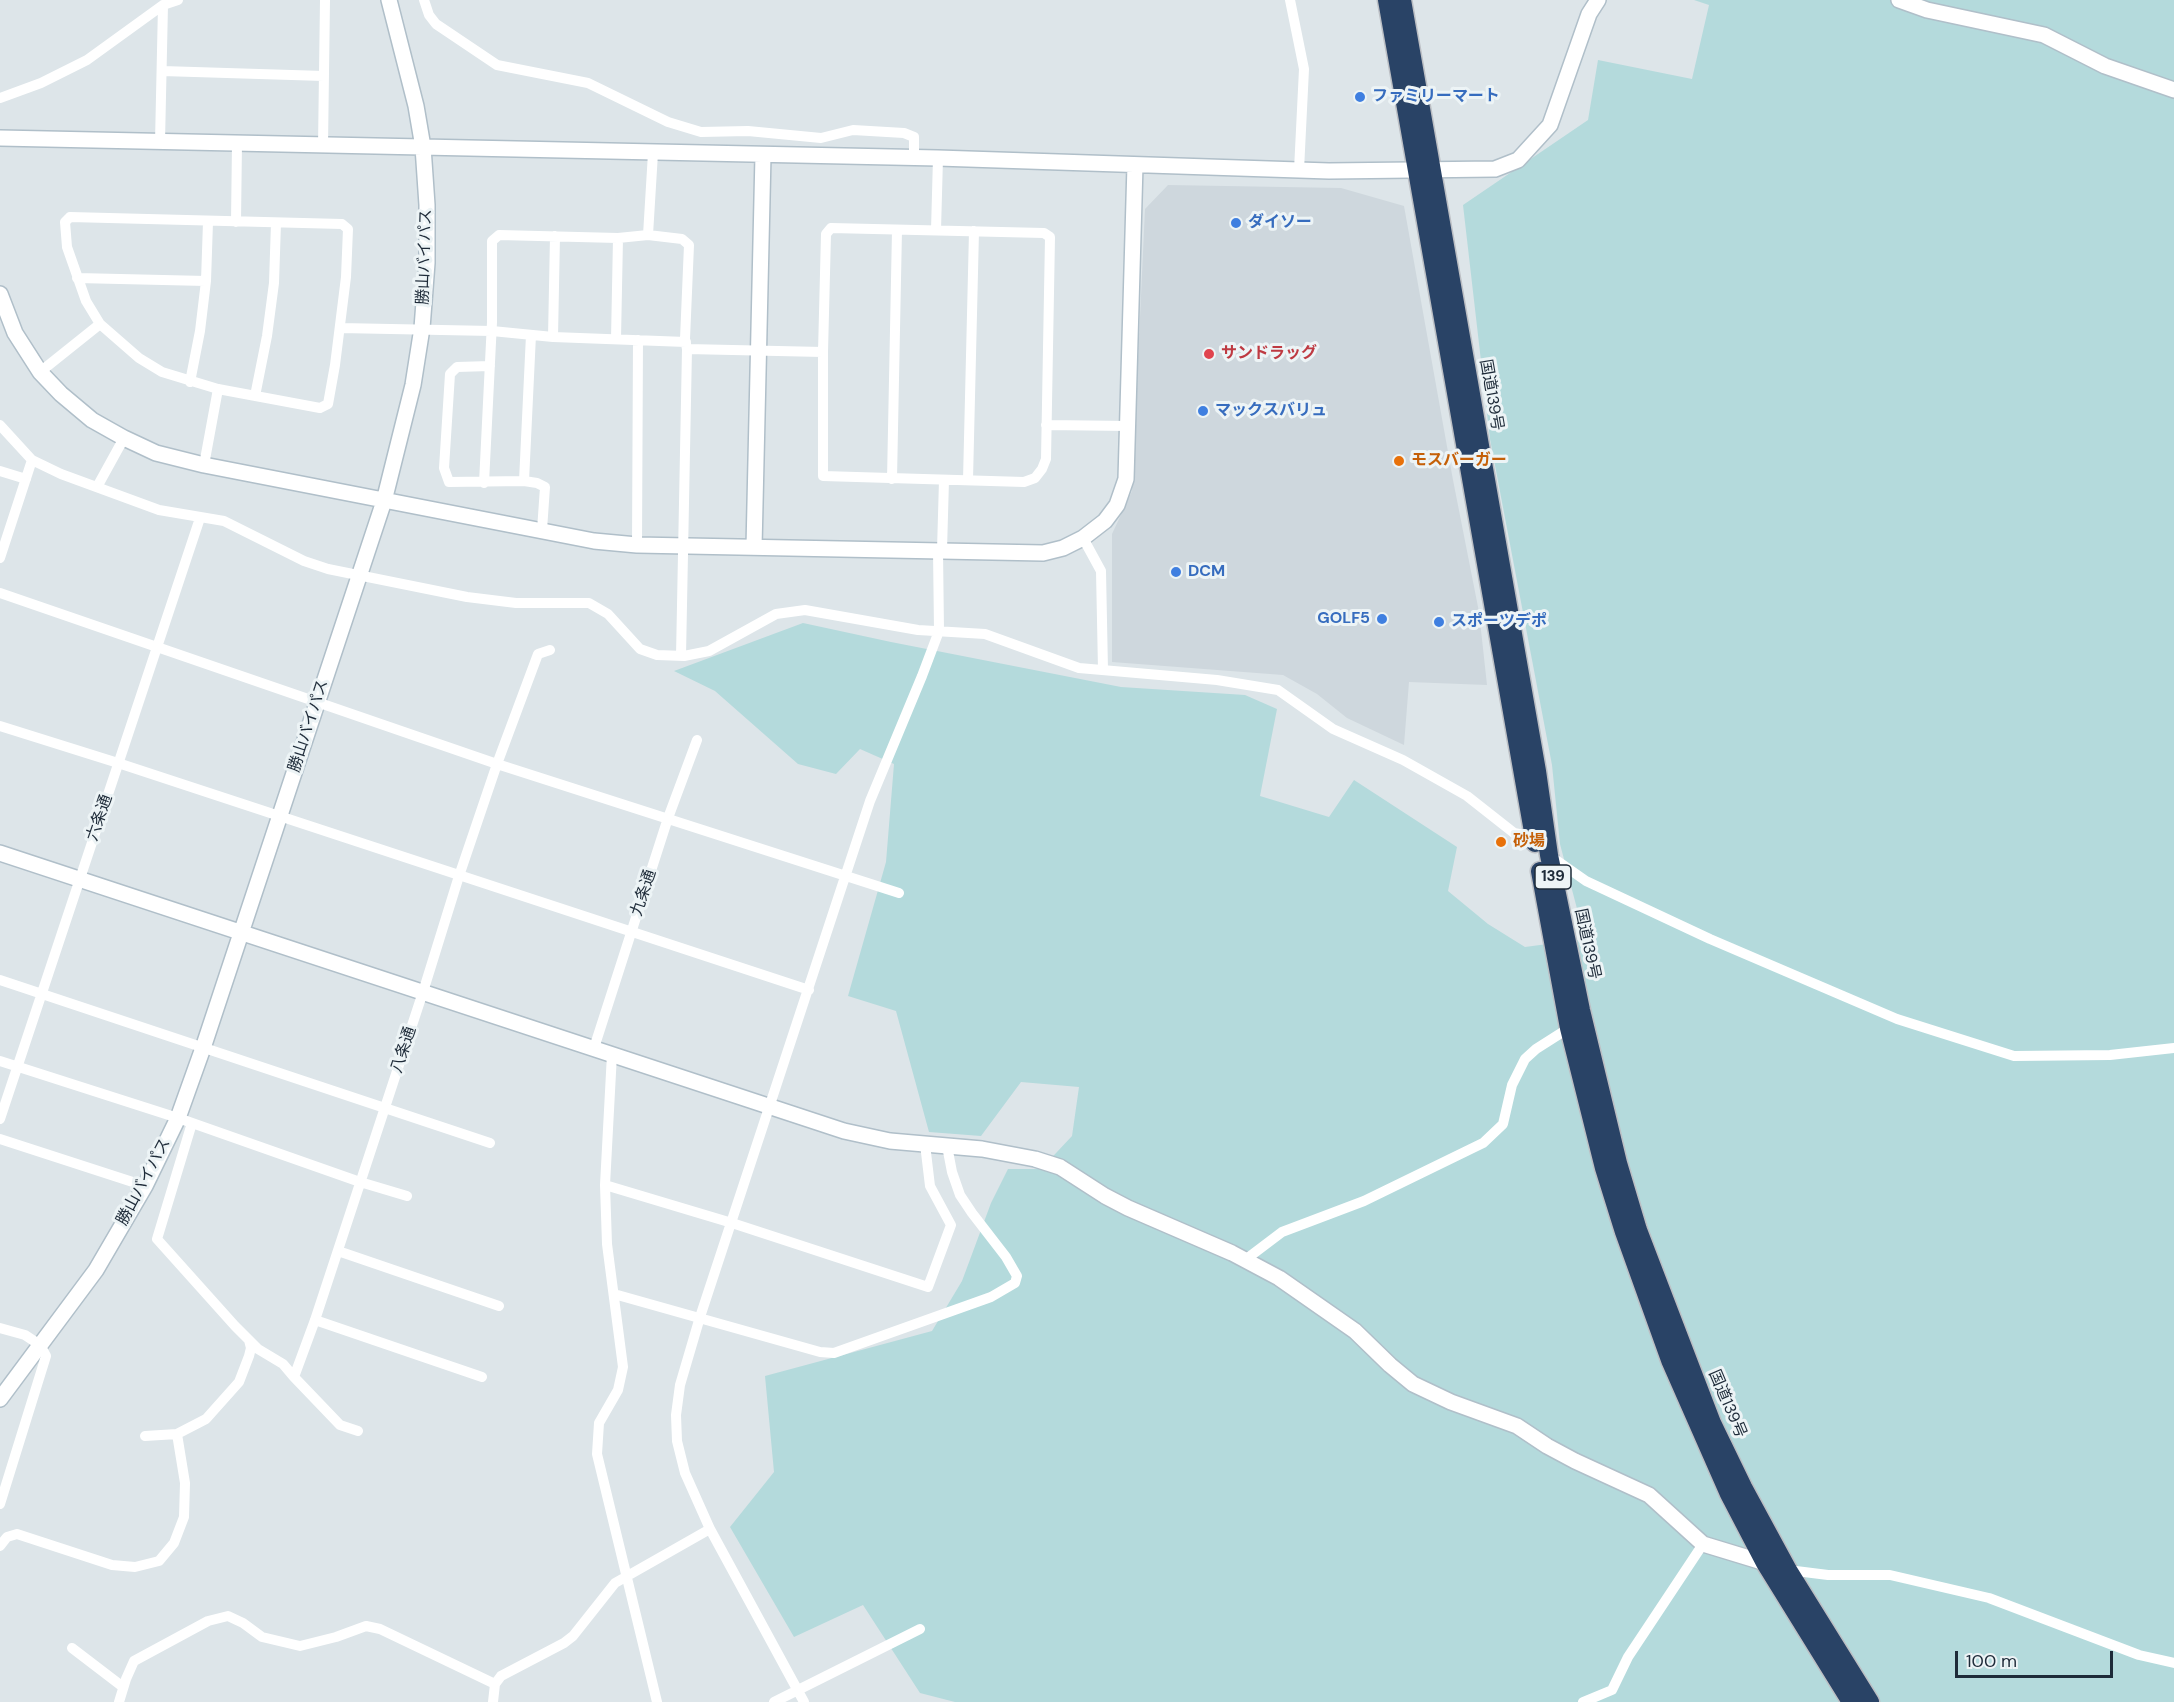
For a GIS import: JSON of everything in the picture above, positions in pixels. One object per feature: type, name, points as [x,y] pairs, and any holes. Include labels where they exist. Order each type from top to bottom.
[{"type":"highway","name":"国道139号","points":[[1387,0],[1424,170],[1533,748],[1549,855],[1601,1096],[1638,1230],[1712,1423],[1743,1487],[1788,1570],[1870,1702]]},
{"type":"highway","name":"国道139号","points":[[1402,0],[1424,170],[1534,837],[1569,1028],[1604,1168],[1650,1306],[1698,1428],[1765,1563],[1851,1702]]},
{"type":"street","points":[[0,98],[41,83],[87,60],[163,5],[178,0]]},
{"type":"street","points":[[323,146],[325,0]]},
{"type":"street","name":"勝山バイパス","points":[[0,1399],[96,1270],[185,1120],[203,1048],[384,501],[410,396],[422,330],[427,263],[427,205],[423,147],[416,106],[389,0]]},
{"type":"street","points":[[424,0],[429,15],[436,24],[497,65],[588,83],[668,123],[701,132],[748,131],[820,138],[853,130],[904,133],[914,137],[914,158]]},
{"type":"street","points":[[1290,0],[1304,69],[1299,170]]},
{"type":"street","points":[[0,138],[938,158],[1299,170],[1496,169],[1518,160],[1550,125],[1589,14],[1598,0]]},
{"type":"street","points":[[1899,0],[1927,10],[2044,35],[2105,66],[2174,90]]},
{"type":"street","points":[[160,142],[163,5]]},
{"type":"street","points":[[162,71],[324,76]]},
{"type":"street","points":[[236,222],[237,143]]},
{"type":"street","points":[[648,235],[653,153]]},
{"type":"street","points":[[754,548],[763,155]]},
{"type":"street","points":[[936,230],[938,158]]},
{"type":"street","points":[[0,294],[15,333],[40,372],[92,420],[156,453],[204,465],[594,541],[637,545],[1043,553],[1063,548],[1083,538],[1105,521],[1117,505],[1126,479],[1135,165]]},
{"type":"street","points":[[70,218],[236,222],[342,224],[348,229],[346,277],[328,404],[320,408],[190,381],[162,372],[139,358],[100,324],[86,301],[67,247],[65,222],[70,218]]},
{"type":"street","points":[[190,381],[201,331],[208,222]]},
{"type":"street","points":[[255,396],[267,336],[274,283],[276,223]]},
{"type":"street","points":[[831,228],[897,230],[1044,233],[1050,237],[1046,459],[1035,478],[1024,482],[823,476],[826,234],[831,228]]},
{"type":"street","points":[[892,479],[897,230]]},
{"type":"street","points":[[968,480],[974,231]]},
{"type":"street","points":[[484,483],[492,331],[492,242],[499,235],[618,238],[648,235],[682,238],[689,245],[681,656]]},
{"type":"street","points":[[553,337],[555,236]]},
{"type":"street","points":[[616,339],[618,238]]},
{"type":"street","points":[[77,278],[206,281]]},
{"type":"street","points":[[40,372],[100,324]]},
{"type":"street","points":[[339,328],[492,331],[553,337],[823,352]]},
{"type":"street","points":[[524,481],[531,335]]},
{"type":"street","points":[[637,545],[638,340]]},
{"type":"street","points":[[490,366],[458,367],[450,374],[444,468],[449,482],[524,481],[545,487],[542,530]]},
{"type":"street","points":[[204,465],[218,388]]},
{"type":"street","points":[[1046,424],[1129,426]]},
{"type":"street","points":[[0,425],[32,460],[61,474],[159,510],[224,521],[304,561],[328,569],[487,599],[516,603],[589,603],[608,614],[640,649],[657,655],[681,656],[709,651],[776,614],[805,610],[918,630],[985,634],[1079,668],[1217,680],[1278,690],[1333,729],[1403,760],[1467,796],[1514,833],[1534,837],[1549,855],[1586,881],[1720,944],[1897,1019],[2014,1056],[2110,1055],[2172,1048]]},
{"type":"street","points":[[97,487],[124,438]]},
{"type":"street","points":[[0,558],[32,460]]},
{"type":"street","points":[[0,471],[26,479]]},
{"type":"street","points":[[804,1702],[710,1529],[685,1473],[677,1441],[676,1415],[680,1385],[700,1317],[870,801],[939,632],[944,480]]},
{"type":"street","name":"六条通","points":[[0,1119],[200,518]]},
{"type":"street","points":[[1083,538],[1101,571],[1103,670]]},
{"type":"street","points":[[0,593],[497,764],[899,893]]},
{"type":"street","name":"八条通","points":[[294,1377],[338,1251],[497,764],[538,654],[550,650]]},
{"type":"street","points":[[0,726],[809,990]]},
{"type":"street","name":"九条通","points":[[594,1048],[668,818],[697,740]]},
{"type":"street","points":[[0,853],[844,1131],[890,1141],[1009,1154],[1060,1167],[1128,1208],[1245,1260],[1279,1278],[1355,1331],[1413,1384],[1451,1402],[1516,1426],[1566,1456],[1649,1495],[1702,1544],[1788,1570],[1828,1575],[1890,1575],[1989,1598],[2139,1655],[2174,1663]]},
{"type":"street","points":[[0,980],[490,1143]]},
{"type":"street","points":[[1245,1260],[1282,1232],[1364,1200],[1483,1143],[1503,1124],[1512,1085],[1525,1059],[1536,1049],[1569,1028]]},
{"type":"street","points":[[612,1054],[605,1185],[607,1244],[623,1368],[618,1390],[599,1423],[597,1454],[657,1702]]},
{"type":"street","points":[[0,1061],[185,1120],[407,1197]]},
{"type":"street","points":[[185,1120],[157,1239],[258,1349],[283,1364],[340,1425],[358,1431]]},
{"type":"street","points":[[0,1139],[146,1186]]},
{"type":"street","points":[[605,1185],[732,1223],[928,1287],[951,1225],[930,1186],[925,1144]]},
{"type":"street","points":[[614,1294],[820,1352],[834,1353],[991,1297],[1015,1283],[1017,1276],[960,1195],[952,1172],[947,1146]]},
{"type":"street","points":[[338,1251],[499,1306]]},
{"type":"street","points":[[315,1320],[482,1377]]},
{"type":"street","points":[[0,1328],[25,1335],[40,1345],[45,1356],[0,1504]]},
{"type":"street","points":[[146,1436],[177,1434],[206,1419],[239,1382],[251,1348],[249,1340]]},
{"type":"street","points":[[0,1546],[7,1537],[17,1534],[112,1565],[135,1567],[159,1561],[174,1543],[184,1517],[185,1484],[177,1434]]},
{"type":"street","points":[[493,1702],[495,1684],[501,1676],[573,1636],[615,1583],[710,1529]]},
{"type":"street","points":[[1583,1702],[1612,1690],[1628,1656],[1702,1544]]},
{"type":"street","points":[[119,1702],[134,1661],[208,1621],[228,1616],[243,1623],[262,1637],[300,1646],[336,1637],[366,1626],[380,1629],[495,1684]]},
{"type":"street","points":[[774,1702],[920,1629]]},
{"type":"street","points":[[72,1648],[123,1687]]},
{"type":"shaded area","points":[[1694,0],[2174,0],[2174,1702],[955,1702],[920,1693],[863,1605],[794,1637],[730,1527],[774,1472],[765,1376],[932,1331],[962,1281],[991,1203],[1008,1169],[1041,1169],[1072,1136],[1079,1087],[1021,1082],[981,1136],[929,1132],[896,1011],[848,996],[886,862],[894,764],[860,749],[836,774],[798,764],[715,691],[674,671],[803,623],[1121,687],[1245,695],[1277,709],[1260,796],[1329,817],[1354,780],[1457,847],[1448,891],[1488,924],[1525,947],[1585,939],[1560,844],[1552,765],[1490,439],[1463,205],[1588,120],[1598,60],[1692,79],[1709,5]]},
{"type":"shaded area","points":[[1168,185],[1341,188],[1404,206],[1479,612],[1487,685],[1409,682],[1404,745],[1347,718],[1317,694],[1283,675],[1112,662],[1112,534],[1132,491],[1145,209]]},
{"type":"place","name":"ファミリーマート","points":[[1360,97]]},
{"type":"place","name":"ダイソー","points":[[1236,223]]},
{"type":"place","name":"サンドラッグ","points":[[1209,354]]},
{"type":"place","name":"マックスバリュ","points":[[1203,411]]},
{"type":"place","name":"モスバーガー","points":[[1399,461]]},
{"type":"place","name":"DCM","points":[[1176,572]]},
{"type":"place","name":"GOLF5","points":[[1382,619]]},
{"type":"place","name":"スポーツデポ","points":[[1439,622]]},
{"type":"place","name":"砂場","points":[[1501,842]]}]
